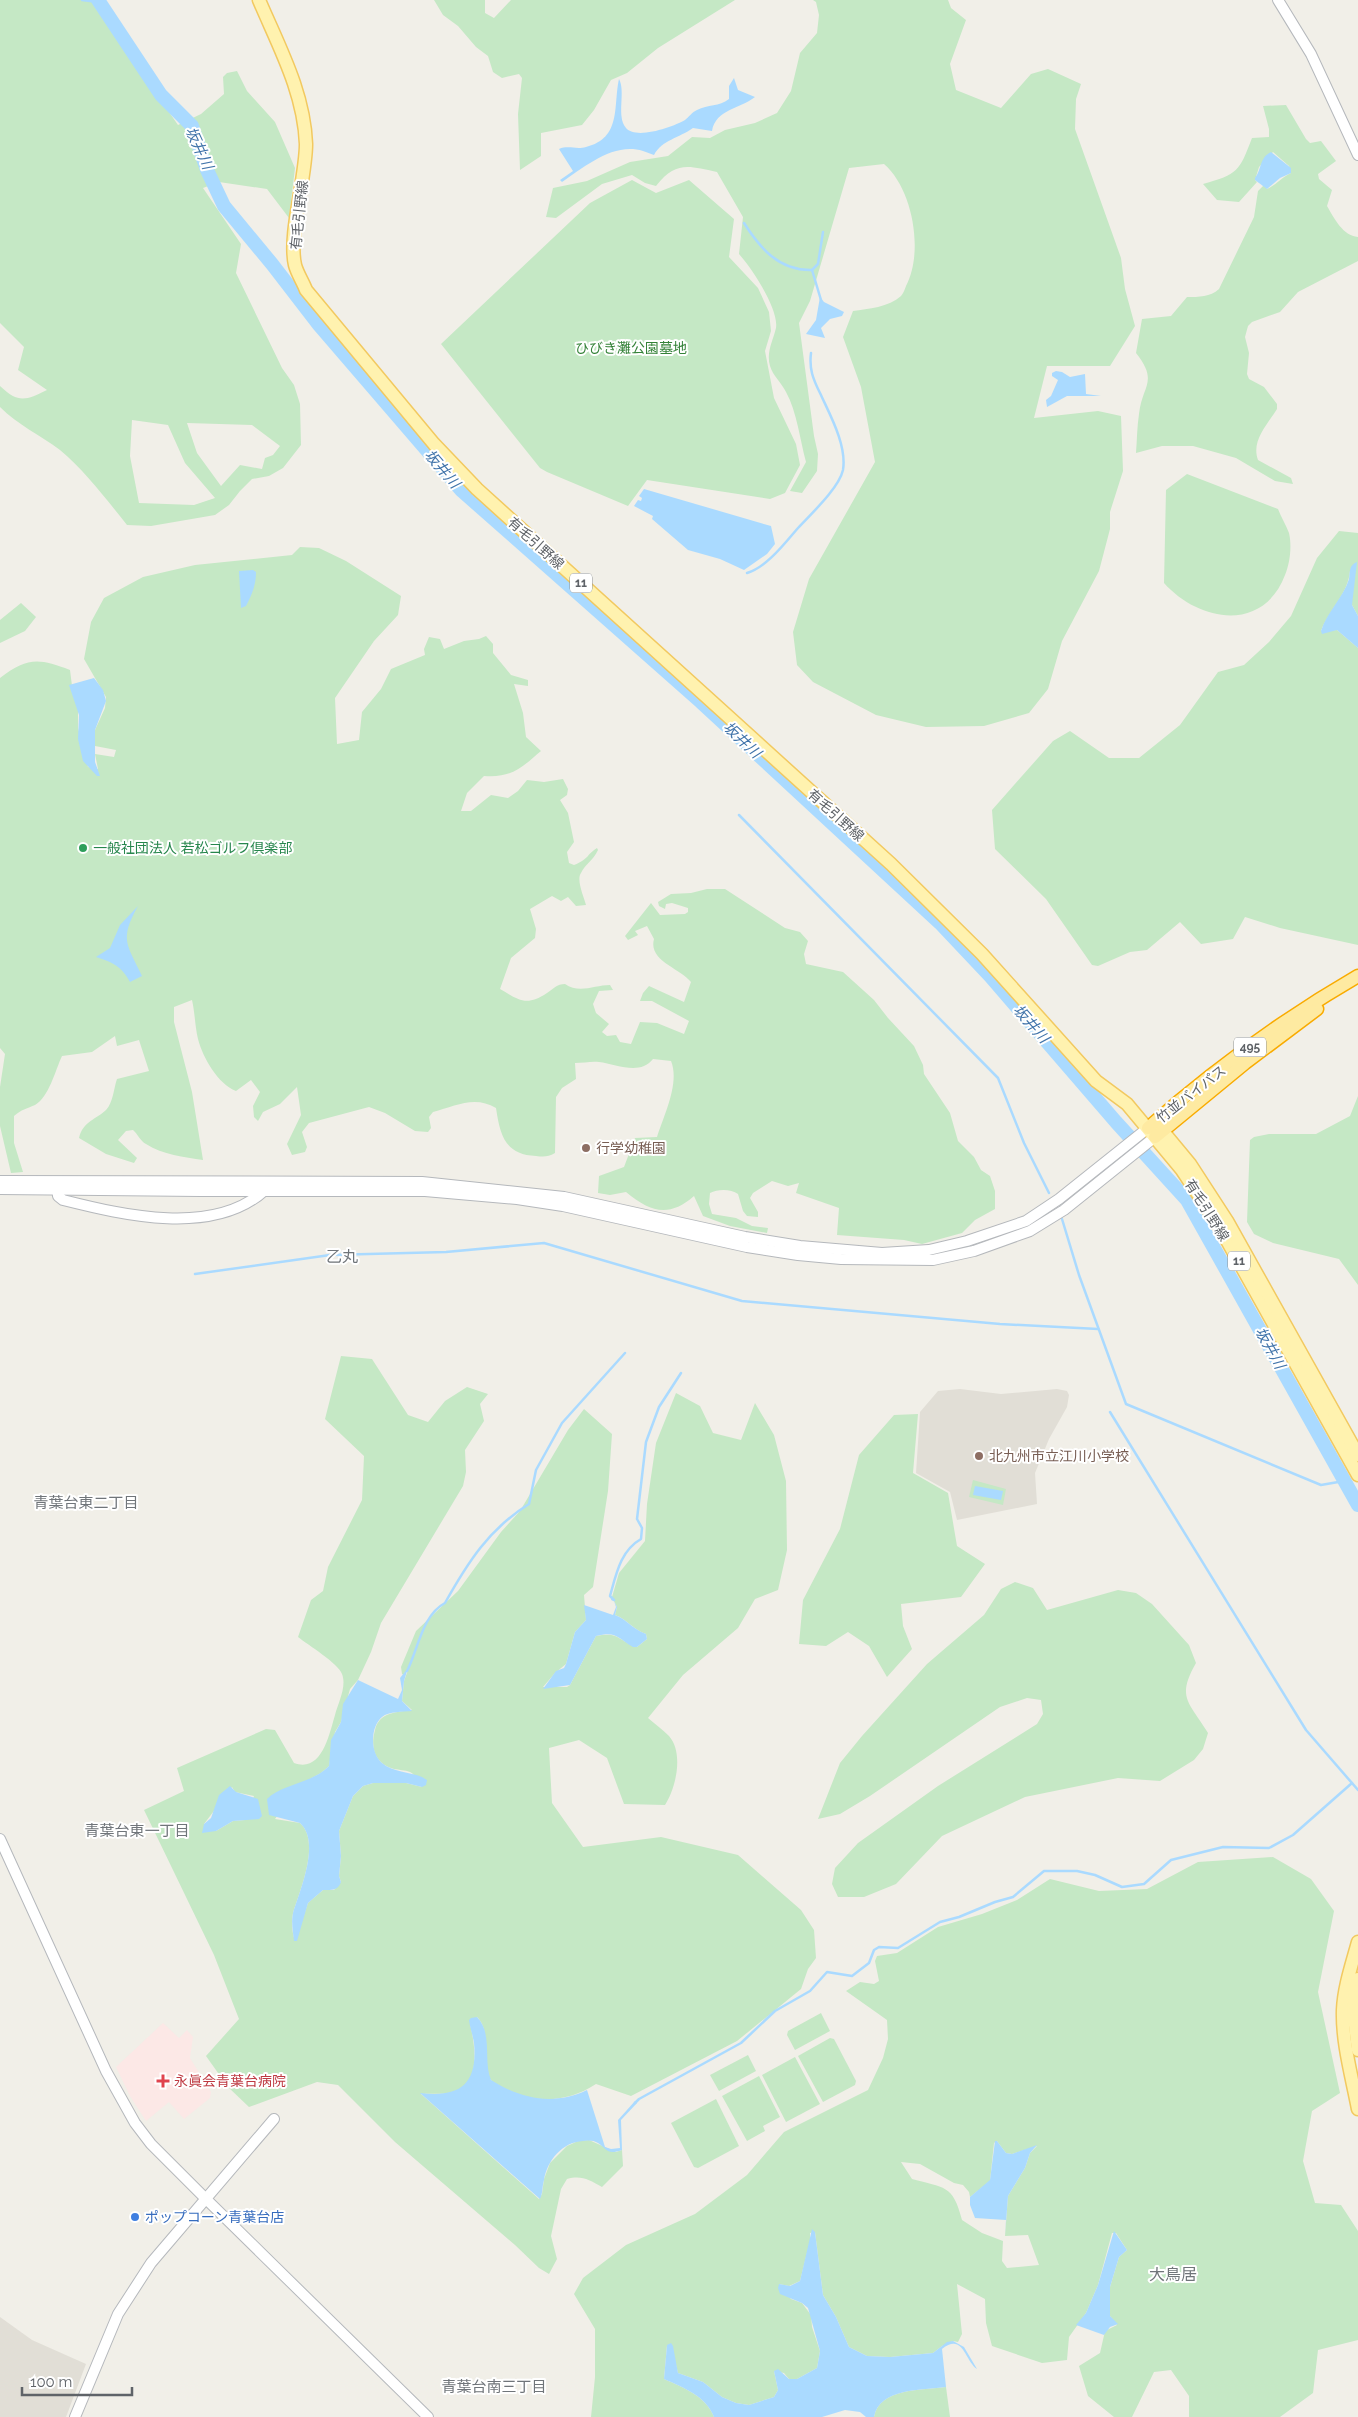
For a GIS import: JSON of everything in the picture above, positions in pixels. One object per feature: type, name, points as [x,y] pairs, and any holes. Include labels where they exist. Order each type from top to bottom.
[{"type":"highway","name":"竹並バイパス","points":[[1155,1129],[1271,1031],[1312,1003],[1358,976]]},
{"type":"highway","name":"竹並バイパス","points":[[1155,1129],[1317,1009],[1358,985]]},
{"type":"main road","name":"有毛引野線","points":[[259,0],[291,72],[302,110],[306,144],[296,233],[295,265],[306,290],[330,322],[434,444],[477,489],[890,864],[982,954],[1096,1081],[1127,1104],[1190,1164],[1228,1221],[1358,1455]]},
{"type":"main road","name":"有毛引野線","points":[[1155,1129],[1219,1226],[1358,1475]]},
{"type":"main road","points":[[1358,1942],[1345,1992],[1343,2010],[1345,2039],[1358,2109]]},
{"type":"main road","points":[[1358,1979],[1353,2008],[1358,2050]]},
{"type":"street","points":[[1278,0],[1311,54],[1358,155]]},
{"type":"street","points":[[0,1181],[422,1182],[564,1197],[745,1237],[800,1246],[882,1252],[929,1250],[966,1241],[1026,1221],[1059,1199],[1132,1141],[1155,1129]]},
{"type":"street","points":[[0,1188],[200,1191],[425,1191],[517,1199],[563,1206],[747,1247],[798,1256],[841,1259],[932,1260],[974,1251],[1030,1231],[1064,1210],[1144,1146],[1155,1129]]},
{"type":"street","points":[[57,1188],[58,1196],[64,1200],[112,1212],[150,1218],[189,1219],[232,1209],[255,1199],[265,1190]]},
{"type":"street","points":[[0,1839],[121,2100],[135,2123],[151,2144],[428,2417]]},
{"type":"street","points":[[75,2417],[118,2314],[151,2263],[274,2119]]},
{"type":"shaded area","name":"北九州市立江川小学校","points":[[960,1389],[1001,1394],[1057,1389],[1067,1391],[1069,1395],[1067,1407],[1049,1439],[1035,1473],[1037,1504],[957,1520],[950,1492],[916,1473],[920,1412],[938,1391]]},
{"type":"shaded area","name":"永眞会青葉台病院","points":[[163,2023],[179,2038],[187,2030],[193,2037],[190,2058],[211,2092],[210,2098],[184,2119],[169,2102],[146,2121],[130,2096],[116,2067]]},
{"type":"shaded area","points":[[0,2317],[32,2340],[86,2364],[66,2417],[0,2417]]},
{"type":"green space","points":[[0,0],[97,0],[97,8],[178,125],[201,114],[224,94],[223,77],[227,73],[237,71],[247,91],[275,122],[295,168],[289,218],[267,189],[219,182],[203,188],[241,244],[236,273],[282,368],[294,385],[300,404],[301,445],[283,468],[269,476],[252,479],[229,505],[215,515],[151,526],[127,525],[69,458],[0,407],[0,386],[12,396],[18,398],[28,398],[47,390],[18,370],[24,347],[0,323]],"holes":[[[132,420],[168,425],[185,463],[215,498],[194,505],[139,503],[130,456]],[[187,423],[252,425],[280,446],[273,455],[265,458],[262,469],[240,465],[221,486],[197,453]]]},
{"type":"green space","points":[[434,0],[485,0],[485,13],[494,18],[511,0],[735,0],[658,48],[627,73],[611,80],[594,110],[582,125],[541,133],[541,156],[520,170],[518,114],[522,78],[519,74],[502,78],[493,72],[488,56],[476,47],[458,26],[443,15]]},
{"type":"green space","points":[[813,0],[948,0],[951,8],[966,20],[950,64],[956,90],[1001,108],[1031,74],[1048,69],[1081,84],[1076,99],[1075,129],[1121,258],[1125,289],[1135,326],[1110,366],[1047,366],[1034,418],[1098,411],[1121,416],[1123,471],[1110,512],[1110,529],[1099,571],[1062,641],[1048,689],[1029,713],[984,726],[926,727],[876,715],[813,682],[797,665],[793,632],[809,579],[875,462],[861,387],[843,337],[853,311],[878,307],[896,300],[903,293],[911,272],[915,239],[913,222],[902,189],[894,175],[884,164],[849,168],[810,301],[799,323],[818,454],[817,471],[802,493],[790,491],[806,462],[798,426],[790,400],[773,373],[769,361],[769,351],[776,328],[776,320],[763,289],[739,254],[743,217],[717,172],[683,167],[670,172],[656,186],[645,183],[632,175],[602,184],[556,218],[546,217],[553,188],[587,181],[630,162],[668,156],[692,137],[710,138],[725,130],[755,123],[777,113],[791,91],[800,53],[817,33],[819,15],[816,2]]},
{"type":"green space","points":[[1286,105],[1306,139],[1310,143],[1321,141],[1336,161],[1318,174],[1319,179],[1332,190],[1327,206],[1336,221],[1343,230],[1358,237],[1358,261],[1298,292],[1280,312],[1252,322],[1248,326],[1245,337],[1249,353],[1247,374],[1249,379],[1264,387],[1277,404],[1277,409],[1258,440],[1256,453],[1258,460],[1291,478],[1293,484],[1275,481],[1236,458],[1193,446],[1162,446],[1136,453],[1139,414],[1148,377],[1143,363],[1136,353],[1142,319],[1171,316],[1187,297],[1208,295],[1219,289],[1254,217],[1258,191],[1264,185],[1267,189],[1291,173],[1289,166],[1273,152],[1259,167],[1255,180],[1257,182],[1239,202],[1217,200],[1203,184],[1224,177],[1236,170],[1244,158],[1252,138],[1269,137],[1269,129],[1263,106]]},
{"type":"green space","name":"ひびき灘公園墓地","points":[[632,180],[656,193],[689,180],[734,219],[729,257],[758,288],[769,312],[771,331],[765,351],[774,398],[796,444],[800,465],[785,493],[770,499],[647,480],[628,506],[547,472],[540,468],[441,344],[590,203]]},
{"type":"green space","points":[[1187,474],[1278,509],[1289,533],[1289,560],[1285,575],[1275,594],[1262,606],[1246,613],[1229,615],[1212,613],[1178,596],[1164,583],[1166,490]]},
{"type":"green space","points":[[1339,531],[1358,533],[1358,616],[1352,605],[1350,571],[1346,587],[1321,631],[1337,630],[1358,648],[1358,945],[1280,928],[1245,917],[1233,939],[1201,944],[1180,922],[1147,950],[1130,952],[1098,966],[1092,965],[1046,899],[995,849],[992,810],[1053,741],[1070,731],[1109,758],[1139,758],[1180,725],[1218,672],[1244,665],[1269,642],[1291,616],[1317,558]]},
{"type":"green space","points":[[300,547],[319,548],[346,561],[401,596],[398,615],[374,641],[335,698],[337,744],[359,740],[362,712],[381,689],[391,669],[425,655],[424,649],[429,637],[440,639],[444,649],[464,641],[486,636],[493,644],[493,653],[511,675],[528,680],[528,686],[514,684],[523,713],[526,737],[541,751],[516,771],[502,775],[484,776],[467,793],[461,811],[471,811],[491,795],[508,798],[518,791],[527,780],[544,782],[563,779],[568,789],[567,795],[560,800],[568,813],[574,842],[567,852],[569,863],[574,865],[579,863],[597,848],[598,850],[583,870],[579,880],[586,905],[576,906],[568,897],[561,901],[552,896],[530,909],[536,929],[535,938],[511,958],[500,989],[518,999],[528,1001],[540,997],[562,984],[581,989],[610,985],[613,990],[599,991],[593,1004],[596,1013],[609,1024],[602,1032],[607,1036],[616,1035],[620,1042],[631,1044],[640,1022],[657,1023],[684,1034],[689,1021],[652,1001],[640,1001],[643,993],[649,986],[684,1002],[691,982],[660,959],[653,947],[654,939],[647,926],[635,931],[638,935],[628,940],[625,936],[651,903],[660,915],[685,914],[688,912],[688,908],[672,903],[666,904],[665,909],[659,906],[658,902],[671,894],[691,893],[707,889],[725,889],[785,928],[800,932],[808,941],[804,954],[806,964],[843,972],[874,1000],[914,1046],[923,1065],[924,1074],[950,1113],[958,1141],[974,1157],[981,1170],[990,1176],[995,1191],[995,1209],[975,1220],[962,1233],[922,1244],[904,1240],[837,1235],[839,1208],[796,1193],[799,1183],[788,1186],[772,1181],[753,1193],[750,1198],[758,1212],[758,1217],[747,1216],[743,1211],[738,1194],[735,1192],[724,1190],[710,1193],[709,1204],[712,1214],[736,1218],[752,1226],[768,1228],[767,1233],[730,1226],[703,1216],[694,1196],[676,1207],[660,1210],[643,1204],[626,1192],[610,1195],[598,1193],[599,1176],[624,1167],[635,1138],[657,1137],[670,1099],[674,1079],[671,1061],[653,1059],[648,1064],[635,1068],[596,1062],[575,1063],[576,1079],[562,1088],[556,1097],[555,1153],[548,1156],[541,1157],[517,1152],[506,1142],[502,1135],[496,1108],[480,1102],[465,1103],[433,1112],[429,1117],[431,1128],[428,1132],[415,1131],[385,1113],[369,1107],[309,1123],[302,1132],[307,1147],[305,1152],[292,1155],[287,1144],[301,1115],[297,1087],[280,1104],[263,1112],[258,1121],[254,1117],[253,1106],[260,1092],[251,1080],[236,1091],[223,1083],[207,1062],[198,1039],[192,1000],[174,1007],[174,1022],[192,1092],[203,1160],[159,1151],[144,1143],[133,1130],[126,1131],[118,1140],[137,1158],[134,1163],[106,1154],[79,1138],[87,1124],[108,1107],[117,1079],[149,1071],[139,1040],[117,1046],[115,1036],[92,1052],[62,1056],[51,1083],[40,1101],[14,1116],[14,1143],[23,1172],[11,1173],[0,1126],[0,1087],[5,1054],[0,1048],[0,678],[18,666],[34,662],[50,663],[70,670],[72,686],[70,686],[78,710],[78,728],[88,767],[98,769],[95,754],[114,757],[116,750],[95,746],[95,730],[105,708],[106,697],[84,659],[91,622],[104,598],[143,577],[195,565],[292,555]]},
{"type":"green space","points":[[21,603],[36,617],[25,631],[0,643],[0,620]]},
{"type":"green space","points":[[1358,1096],[1358,1285],[1339,1259],[1273,1243],[1254,1234],[1247,1222],[1250,1140],[1254,1137],[1269,1134],[1316,1134],[1350,1116]]},
{"type":"green space","points":[[341,1356],[372,1359],[408,1415],[428,1422],[445,1401],[467,1387],[488,1394],[480,1404],[484,1421],[465,1450],[466,1472],[463,1486],[381,1623],[371,1652],[358,1680],[350,1689],[341,1722],[335,1732],[329,1766],[321,1773],[301,1784],[275,1819],[300,1823],[306,1831],[309,1842],[307,1866],[292,1916],[295,1941],[308,1903],[323,1890],[334,1890],[341,1882],[339,1876],[341,1856],[339,1831],[353,1796],[363,1786],[373,1783],[406,1783],[422,1787],[412,1773],[388,1767],[382,1763],[378,1759],[373,1743],[375,1730],[380,1720],[389,1714],[412,1710],[402,1701],[404,1681],[408,1670],[404,1675],[402,1674],[401,1667],[416,1631],[458,1591],[501,1532],[520,1511],[568,1430],[584,1409],[612,1434],[608,1491],[593,1587],[584,1595],[586,1620],[575,1632],[566,1664],[543,1687],[567,1687],[570,1685],[596,1636],[615,1636],[637,1647],[647,1639],[646,1634],[615,1615],[617,1607],[612,1597],[619,1573],[645,1541],[647,1504],[656,1443],[676,1393],[700,1406],[713,1433],[741,1440],[755,1403],[774,1435],[786,1481],[787,1550],[778,1590],[755,1599],[738,1628],[683,1675],[648,1718],[669,1736],[674,1743],[676,1752],[677,1770],[675,1780],[665,1805],[624,1804],[607,1758],[579,1740],[549,1748],[552,1803],[583,1847],[661,1837],[738,1855],[801,1910],[814,1930],[816,1958],[808,1969],[801,1989],[737,2041],[631,2096],[596,2084],[576,2094],[555,2099],[533,2098],[511,2092],[491,2080],[487,2074],[485,2032],[477,2017],[470,2024],[474,2062],[473,2072],[469,2080],[464,2087],[456,2092],[421,2094],[539,2199],[550,2163],[567,2146],[578,2141],[589,2140],[616,2152],[622,2150],[623,2166],[602,2187],[589,2180],[577,2178],[567,2179],[561,2189],[551,2236],[557,2259],[549,2274],[539,2268],[515,2245],[395,2142],[338,2085],[317,2082],[249,2107],[228,2087],[206,2056],[239,2019],[214,1955],[144,1810],[184,1791],[177,1768],[266,1729],[275,1730],[294,1763],[304,1765],[311,1763],[318,1757],[327,1742],[343,1690],[342,1674],[335,1665],[298,1637],[311,1600],[323,1591],[328,1567],[362,1500],[364,1456],[325,1419]],"holes":[[[232,1787],[235,1792],[254,1796],[245,1820],[233,1821],[216,1831],[204,1824]]]},
{"type":"green space","points":[[918,1414],[913,1473],[948,1493],[957,1546],[985,1564],[961,1597],[901,1604],[903,1626],[912,1649],[887,1677],[869,1646],[848,1632],[826,1646],[799,1644],[803,1600],[840,1529],[859,1455],[894,1415]]},
{"type":"green space","points":[[973,1480],[1006,1489],[1003,1505],[969,1497]]},
{"type":"green space","points":[[1015,1582],[1033,1588],[1047,1610],[1118,1590],[1136,1593],[1152,1604],[1189,1645],[1196,1663],[1190,1675],[1186,1692],[1187,1700],[1208,1733],[1203,1749],[1194,1760],[1160,1781],[1118,1778],[1025,1797],[942,1836],[896,1884],[864,1897],[838,1897],[832,1884],[835,1868],[858,1843],[938,1786],[1037,1724],[1043,1714],[1041,1700],[1027,1698],[1000,1707],[870,1796],[840,1814],[818,1819],[840,1763],[862,1736],[927,1664],[984,1615],[1001,1589]]},
{"type":"green space","points":[[1273,1857],[1311,1879],[1334,1911],[1318,1992],[1340,2093],[1312,2111],[1303,2161],[1315,2203],[1341,2205],[1358,2231],[1358,2340],[1318,2350],[1313,2393],[1280,2417],[1189,2417],[1189,2396],[1171,2370],[1154,2372],[1132,2417],[1114,2417],[1088,2396],[1079,2366],[1100,2353],[1105,2331],[1117,2325],[1110,2316],[1110,2287],[1119,2257],[1127,2250],[1116,2233],[1112,2233],[1098,2285],[1086,2313],[1069,2337],[1067,2360],[1042,2363],[992,2346],[986,2323],[985,2299],[957,2284],[962,2334],[958,2342],[953,2341],[933,2353],[890,2357],[867,2356],[849,2347],[836,2317],[823,2295],[815,2232],[810,2233],[810,2241],[800,2281],[789,2286],[779,2284],[791,2299],[802,2303],[811,2315],[812,2327],[820,2351],[817,2368],[797,2379],[789,2379],[784,2373],[774,2371],[778,2390],[774,2397],[749,2405],[736,2403],[722,2397],[703,2382],[678,2373],[675,2361],[667,2345],[664,2379],[700,2398],[706,2403],[714,2417],[591,2417],[595,2377],[595,2329],[574,2294],[583,2278],[626,2245],[695,2214],[747,2175],[784,2132],[868,2090],[883,2058],[888,2039],[887,2020],[846,1991],[860,1982],[874,1984],[879,1981],[875,1961],[877,1956],[897,1953],[938,1927],[982,1914],[1017,1900],[1050,1879],[1099,1891],[1147,1889],[1198,1862]],"holes":[[[997,2141],[1006,2153],[1012,2154],[1037,2146],[1030,2153],[1025,2168],[1008,2196],[1005,2236],[1028,2235],[1039,2265],[1007,2268],[1002,2261],[1003,2241],[982,2233],[962,2220],[955,2200],[946,2189],[912,2179],[901,2162],[920,2164],[954,2183],[963,2185],[969,2192],[970,2197],[990,2181],[994,2143]]]},
{"type":"green space","points":[[821,2013],[830,2031],[795,2050],[787,2035],[788,2031]]},
{"type":"green space","points":[[830,2038],[834,2039],[856,2081],[855,2085],[823,2102],[798,2056]]},
{"type":"green space","points":[[748,2055],[756,2071],[719,2091],[710,2075]]},
{"type":"green space","points":[[795,2057],[820,2104],[786,2122],[762,2075]]},
{"type":"green space","points":[[759,2076],[780,2117],[763,2126],[765,2131],[747,2141],[722,2096]]},
{"type":"green space","points":[[716,2099],[739,2146],[698,2168],[694,2167],[671,2123]]},
{"type":"green space","points":[[946,2387],[950,2417],[874,2417],[884,2400],[893,2396],[914,2390]]},
{"type":"water","points":[[734,78],[738,90],[755,97],[723,114],[714,124],[712,131],[693,128],[666,143],[654,155],[632,149],[610,153],[590,163],[562,182],[560,180],[573,171],[559,149],[566,147],[582,148],[598,143],[611,129],[614,120],[619,79],[622,90],[621,111],[623,123],[631,131],[646,133],[672,126],[685,120],[697,110],[725,102],[729,99],[729,86]]},
{"type":"water","points":[[1271,152],[1291,168],[1291,173],[1280,178],[1267,189],[1255,178],[1264,157]]},
{"type":"water","points":[[820,297],[824,302],[844,312],[842,316],[830,319],[821,328],[825,338],[806,334],[816,320]]},
{"type":"water","points":[[1056,371],[1070,377],[1085,374],[1086,394],[1101,396],[1067,396],[1047,407],[1046,400],[1051,396],[1058,380],[1052,376],[1052,373]]},
{"type":"water","points":[[644,489],[771,526],[775,544],[767,554],[744,570],[720,559],[688,550],[652,519],[653,516],[634,506],[638,500],[641,501],[642,498],[639,496]]},
{"type":"water","points":[[1357,562],[1352,605],[1358,616],[1358,648],[1337,630],[1322,634],[1321,631],[1346,586],[1351,567]]},
{"type":"water","points":[[253,570],[256,572],[253,589],[246,606],[241,608],[239,571]]},
{"type":"water","points":[[94,678],[103,690],[106,701],[95,730],[95,762],[100,776],[97,776],[83,761],[78,739],[79,715],[69,685]]},
{"type":"water","points":[[138,906],[128,927],[127,942],[142,976],[130,982],[124,972],[116,966],[96,957],[110,948],[120,925]]},
{"type":"water","points":[[975,1486],[1003,1491],[1001,1500],[973,1495]]},
{"type":"water","points":[[614,1601],[617,1607],[615,1615],[646,1634],[647,1639],[637,1647],[633,1647],[613,1635],[596,1636],[570,1685],[543,1689],[556,1671],[564,1668],[566,1664],[575,1632],[586,1620],[584,1605],[613,1615],[616,1607]]},
{"type":"water","points":[[408,1668],[404,1681],[402,1701],[412,1711],[392,1713],[382,1717],[375,1727],[374,1747],[378,1759],[386,1766],[422,1777],[427,1780],[426,1785],[422,1787],[406,1783],[373,1783],[363,1786],[353,1796],[339,1831],[341,1856],[340,1885],[331,1890],[323,1890],[308,1903],[297,1941],[294,1941],[292,1916],[307,1866],[309,1842],[306,1831],[300,1823],[269,1815],[267,1799],[280,1790],[314,1777],[329,1766],[331,1740],[341,1722],[343,1704],[358,1680],[398,1699],[402,1690],[400,1678]]},
{"type":"water","points":[[230,1786],[236,1792],[258,1799],[262,1816],[259,1819],[233,1821],[216,1831],[202,1833],[204,1824],[211,1818],[219,1795]]},
{"type":"water","points":[[477,2017],[485,2031],[491,2080],[514,2092],[538,2098],[562,2098],[587,2090],[605,2147],[611,2149],[620,2148],[618,2120],[635,2101],[637,2103],[621,2120],[622,2150],[610,2152],[590,2140],[568,2145],[557,2154],[548,2166],[540,2199],[420,2093],[445,2093],[463,2086],[469,2079],[473,2069],[474,2043],[469,2020]]},
{"type":"water","points":[[995,2141],[1006,2153],[1012,2154],[1037,2145],[1030,2153],[1025,2168],[1008,2196],[1005,2236],[1006,2220],[975,2218],[970,2205],[970,2197],[990,2180]]},
{"type":"water","points":[[812,2229],[815,2232],[823,2295],[836,2317],[849,2347],[867,2356],[890,2357],[933,2353],[947,2342],[953,2341],[964,2347],[977,2369],[959,2346],[955,2344],[949,2345],[942,2349],[946,2387],[914,2390],[893,2396],[884,2400],[874,2417],[866,2417],[860,2412],[845,2410],[822,2417],[714,2417],[706,2403],[700,2398],[664,2379],[667,2345],[671,2343],[678,2373],[703,2382],[722,2397],[736,2403],[749,2405],[774,2397],[778,2390],[774,2371],[778,2369],[789,2379],[797,2379],[817,2368],[820,2351],[808,2308],[802,2303],[780,2294],[778,2288],[779,2284],[790,2286],[800,2281]]},
{"type":"water","points":[[1114,2231],[1127,2250],[1119,2257],[1110,2287],[1110,2316],[1118,2324],[1110,2327],[1104,2335],[1076,2325],[1086,2313],[1098,2285]]},
{"type":"waterway","points":[[82,0],[98,2]]},
{"type":"waterway","name":"坂井川","points":[[98,0],[161,95],[192,126],[207,170],[224,206],[319,325],[461,490],[701,702],[940,923],[990,976],[1116,1122],[1187,1200],[1358,1505]]},
{"type":"waterway","points":[[744,223],[757,241],[772,256],[790,267],[800,269],[812,270],[818,264],[823,232]]},
{"type":"waterway","points":[[812,270],[821,300]]},
{"type":"waterway","points":[[747,573],[762,566],[781,547],[830,493],[843,470],[844,460],[840,440],[814,378],[811,369],[811,353]]},
{"type":"waterway","points":[[739,815],[998,1078],[1024,1143],[1049,1193]]},
{"type":"waterway","points":[[1062,1219],[1079,1275],[1126,1404],[1321,1485],[1344,1481]]},
{"type":"waterway","points":[[195,1274],[330,1255],[446,1252],[544,1243],[742,1301],[1000,1324],[1098,1329]]},
{"type":"waterway","points":[[407,1671],[426,1624],[437,1609],[445,1603],[471,1560],[502,1524],[529,1504],[536,1470],[562,1423],[625,1353]]},
{"type":"waterway","points":[[614,1600],[610,1596],[620,1564],[628,1550],[641,1539],[642,1528],[637,1519],[646,1442],[659,1407],[681,1373]]},
{"type":"waterway","points":[[1110,1412],[1306,1730],[1358,1790]]},
{"type":"waterway","points":[[635,2103],[639,2099],[741,2043],[775,2011],[810,1991],[827,1972],[852,1976],[869,1963],[874,1950],[879,1947],[898,1948],[940,1922],[1013,1897],[1044,1871],[1077,1871],[1095,1875],[1122,1887],[1144,1884],[1171,1860],[1223,1847],[1269,1848],[1293,1835],[1352,1783]]},
{"type":"place","name":"一般社団法人 若松ゴルフ倶楽部","points":[[83,848]]},
{"type":"place","name":"行学幼稚園","points":[[586,1148]]},
{"type":"place","name":"北九州市立江川小学校","points":[[979,1456]]},
{"type":"place","name":"永眞会青葉台病院","points":[[163,2081]]},
{"type":"place","name":"ポップコーン青葉台店","points":[[135,2217]]},
{"type":"district","name":"乙丸","points":[[342,1256]]},
{"type":"district","name":"青葉台東二丁目","points":[[86,1503]]},
{"type":"district","name":"青葉台東一丁目","points":[[137,1831]]},
{"type":"district","name":"大鳥居","points":[[1173,2274]]},
{"type":"district","name":"青葉台南三丁目","points":[[494,2387]]}]
